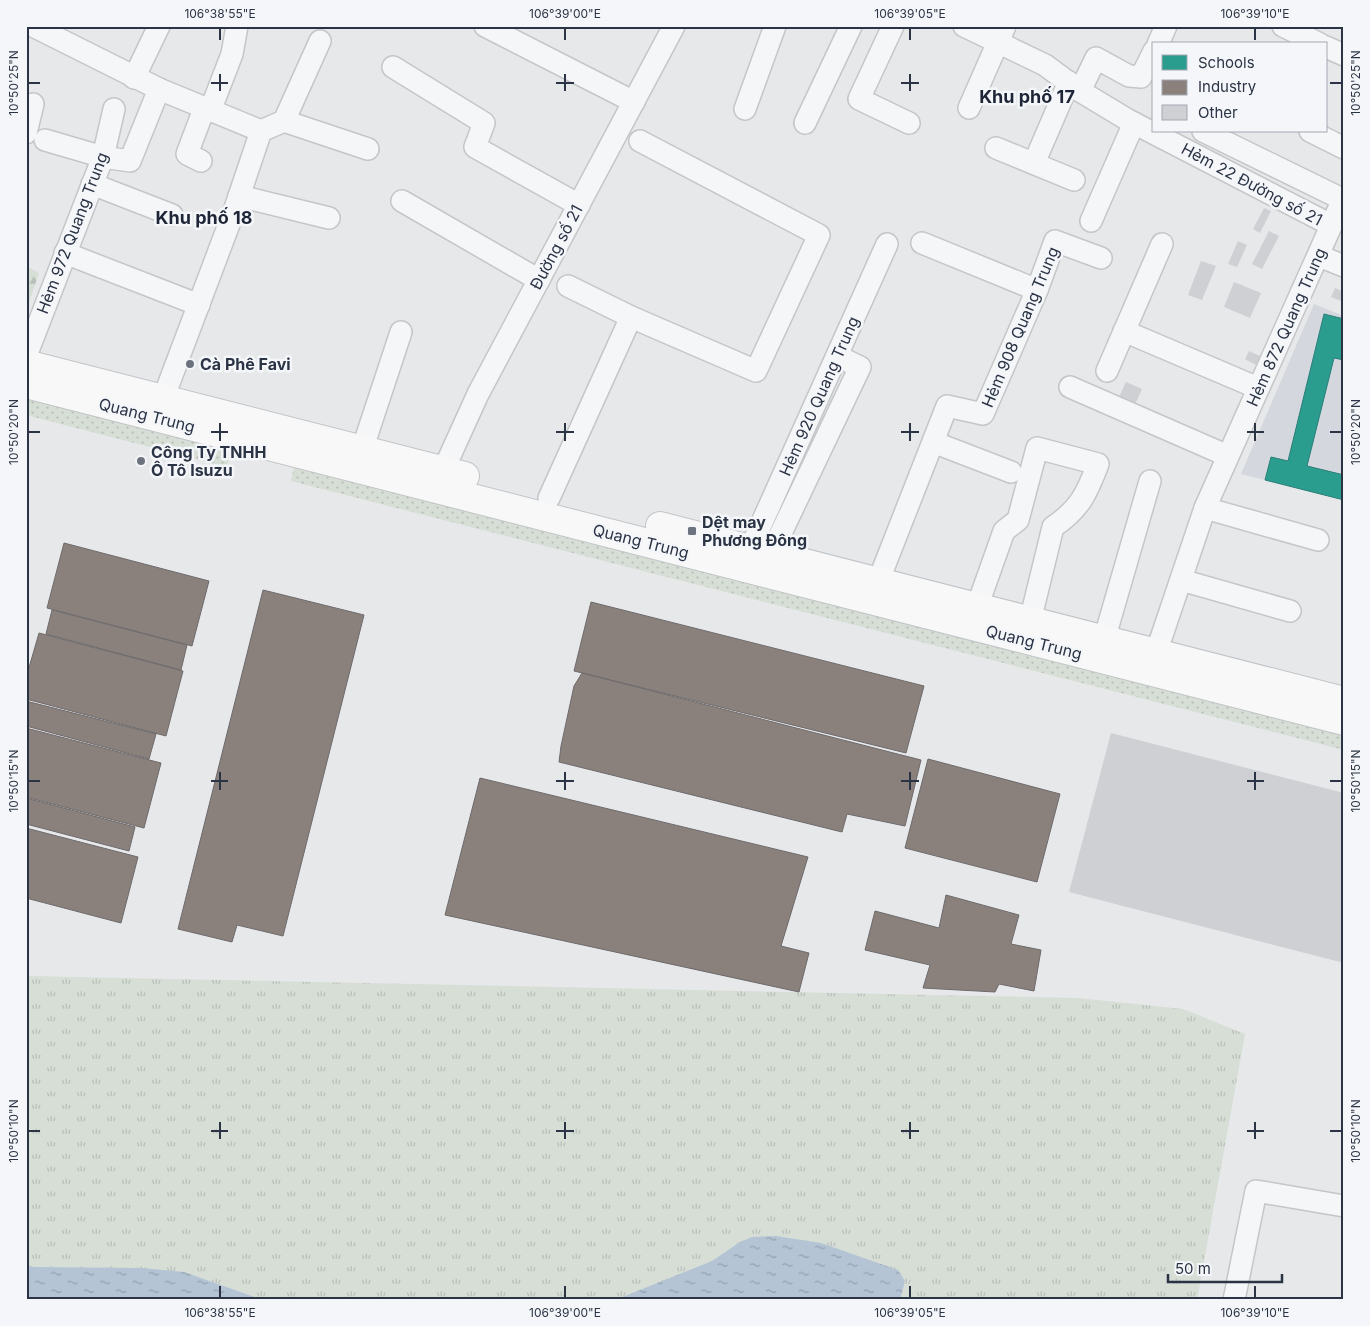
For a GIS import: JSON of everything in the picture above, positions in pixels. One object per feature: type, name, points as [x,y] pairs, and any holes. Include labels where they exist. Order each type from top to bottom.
[{"type":"main road","name":"Quang Trung","points":[[26,364],[163,399],[268,436],[362,450],[439,480],[549,498],[1344,701]]},
{"type":"main road","name":"Quang Trung","points":[[26,384],[268,436],[1344,721]]},
{"type":"street","points":[[34,26],[63,33],[134,78],[261,131],[284,121],[368,149]]},
{"type":"street","points":[[134,78],[159,26]]},
{"type":"street","points":[[201,161],[187,154],[232,54],[237,26]]},
{"type":"street","name":"Đường số 21","points":[[439,480],[478,394],[674,26]]},
{"type":"street","points":[[745,109],[776,26]]},
{"type":"street","points":[[805,123],[852,26]]},
{"type":"street","points":[[892,26],[859,100],[909,123]]},
{"type":"street","name":"Hẻm 22 Đường số 21","points":[[964,26],[1002,34],[1075,86],[1134,123],[1331,226]]},
{"type":"street","points":[[1159,42],[1166,26]]},
{"type":"street","points":[[1283,26],[1316,42]]},
{"type":"street","points":[[491,28],[634,102]]},
{"type":"street","points":[[969,108],[1002,34]]},
{"type":"street","points":[[284,121],[320,41]]},
{"type":"street","points":[[1328,47],[1344,55]]},
{"type":"street","points":[[1034,163],[1075,86],[1096,58],[1129,76],[1141,77],[1152,55]]},
{"type":"street","points":[[393,67],[484,123],[475,146],[579,205]]},
{"type":"street","points":[[33,104],[36,136],[103,157],[130,161],[159,89]]},
{"type":"street","name":"Hẻm 972 Quang Trung","points":[[26,356],[103,157],[114,109]]},
{"type":"street","points":[[1091,222],[1134,123]]},
{"type":"street","points":[[163,399],[239,196],[261,131]]},
{"type":"street","points":[[1205,132],[1343,199]]},
{"type":"street","points":[[1312,132],[1344,148]]},
{"type":"street","points":[[568,286],[631,317],[756,371],[819,235],[640,141]]},
{"type":"street","points":[[996,148],[1074,180]]},
{"type":"street","points":[[92,184],[172,215]]},
{"type":"street","points":[[239,196],[329,218]]},
{"type":"street","name":"Hẻm 872 Quang Trung","points":[[1156,653],[1205,508],[1343,199]]},
{"type":"street","points":[[402,201],[539,280]]},
{"type":"street","name":"Hẻm 908 Quang Trung","points":[[878,582],[947,406],[982,414],[1037,290],[1055,241],[1101,258]]},
{"type":"street","points":[[922,243],[1037,290]]},
{"type":"street","name":"Hẻm 920 Quang Trung","points":[[761,552],[860,366],[837,356],[887,244]]},
{"type":"street","points":[[1106,371],[1162,244]]},
{"type":"street","points":[[65,253],[199,305]]},
{"type":"street","points":[[1319,256],[1344,266]]},
{"type":"street","points":[[549,498],[631,317]]},
{"type":"street","points":[[1124,331],[1258,388]]},
{"type":"street","points":[[362,450],[401,332]]},
{"type":"street","points":[[1070,387],[1228,456]]},
{"type":"street","points":[[933,442],[1011,472]]},
{"type":"street","points":[[977,607],[1004,530],[1018,520],[1037,448],[1098,464],[1087,492],[1067,517],[1053,527],[1030,620]]},
{"type":"street","points":[[1104,640],[1150,482]]},
{"type":"street","points":[[1205,508],[1318,540]]},
{"type":"street","points":[[1181,580],[1290,612]]},
{"type":"street","points":[[1234,1300],[1256,1191],[1344,1206]]},
{"type":"shaded area","points":[[1314,304],[1344,316],[1344,500],[1241,474]]},
{"type":"green space","points":[[26,266],[39,273],[26,311]]},
{"type":"green space","points":[[26,394],[232,446],[227,467],[26,415]]},
{"type":"green space","points":[[295,462],[1344,730],[1344,750],[291,481]]},
{"type":"green space","points":[[26,976],[1078,998],[1183,1009],[1245,1034],[1197,1300],[26,1300]]},
{"type":"water","points":[[776,1236],[821,1243],[898,1270],[905,1281],[900,1300],[615,1300],[712,1261],[740,1242],[752,1237]]},
{"type":"water","points":[[26,1265],[34,1267],[142,1268],[184,1272],[263,1300],[26,1300]]},
{"type":"building: Schools","points":[[1324,314],[1344,319],[1342,336],[1344,336],[1344,360],[1334,358],[1307,466],[1344,475],[1344,500],[1265,480],[1271,457],[1288,461]]},
{"type":"building: Industry","points":[[64,543],[209,581],[192,646],[47,608]]},
{"type":"building: Industry","points":[[263,590],[364,615],[283,936],[237,925],[232,942],[178,929]]},
{"type":"building: Industry","points":[[591,602],[924,686],[906,753],[574,671]]},
{"type":"building: Industry","points":[[52,610],[187,645],[181,670],[46,634]]},
{"type":"building: Industry","points":[[39,633],[183,671],[166,736],[26,699],[26,678]]},
{"type":"building: Industry","points":[[582,673],[921,760],[905,826],[847,814],[842,832],[559,762],[574,686]]},
{"type":"building: Industry","points":[[26,701],[156,734],[149,759],[26,726]]},
{"type":"building: Industry","points":[[26,728],[161,763],[144,828],[26,797]]},
{"type":"building: Industry","points":[[928,759],[1060,794],[1037,882],[905,848]]},
{"type":"building: Industry","points":[[480,778],[808,857],[781,946],[809,953],[799,992],[445,915]]},
{"type":"building: Industry","points":[[26,798],[135,827],[129,851],[26,824]]},
{"type":"building: Industry","points":[[26,828],[138,857],[121,923],[26,898]]},
{"type":"building: Industry","points":[[946,895],[1019,915],[1011,944],[1041,950],[1034,991],[999,984],[995,992],[923,988],[930,965],[865,950],[875,911],[939,928]]},
{"type":"building: Other","points":[[1264,208],[1271,211],[1260,233],[1253,229]]},
{"type":"building: Other","points":[[1269,231],[1279,236],[1262,269],[1252,264]]},
{"type":"building: Other","points":[[1238,241],[1247,245],[1237,267],[1228,264]]},
{"type":"building: Other","points":[[1201,261],[1216,266],[1202,300],[1188,295]]},
{"type":"building: Other","points":[[1234,282],[1261,293],[1250,318],[1224,307]]},
{"type":"building: Other","points":[[1335,288],[1344,292],[1344,302],[1331,297]]},
{"type":"building: Other","points":[[1249,351],[1260,356],[1256,365],[1245,359]]},
{"type":"building: Other","points":[[1126,382],[1142,389],[1134,407],[1118,399]]},
{"type":"building: Other","points":[[1111,733],[1344,793],[1344,963],[1069,892]]},
{"type":"place","name":"Cà Phê Favi","points":[[190,364]]},
{"type":"place","name":"Công Ty TNHH Ô Tô Isuzu","points":[[141,461]]},
{"type":"place","name":"Dệt may Phương Đông","points":[[692,531]]},
{"type":"district","name":"Khu phố 17","points":[[1027,96]]},
{"type":"district","name":"Khu phố 18","points":[[204,217]]}]
